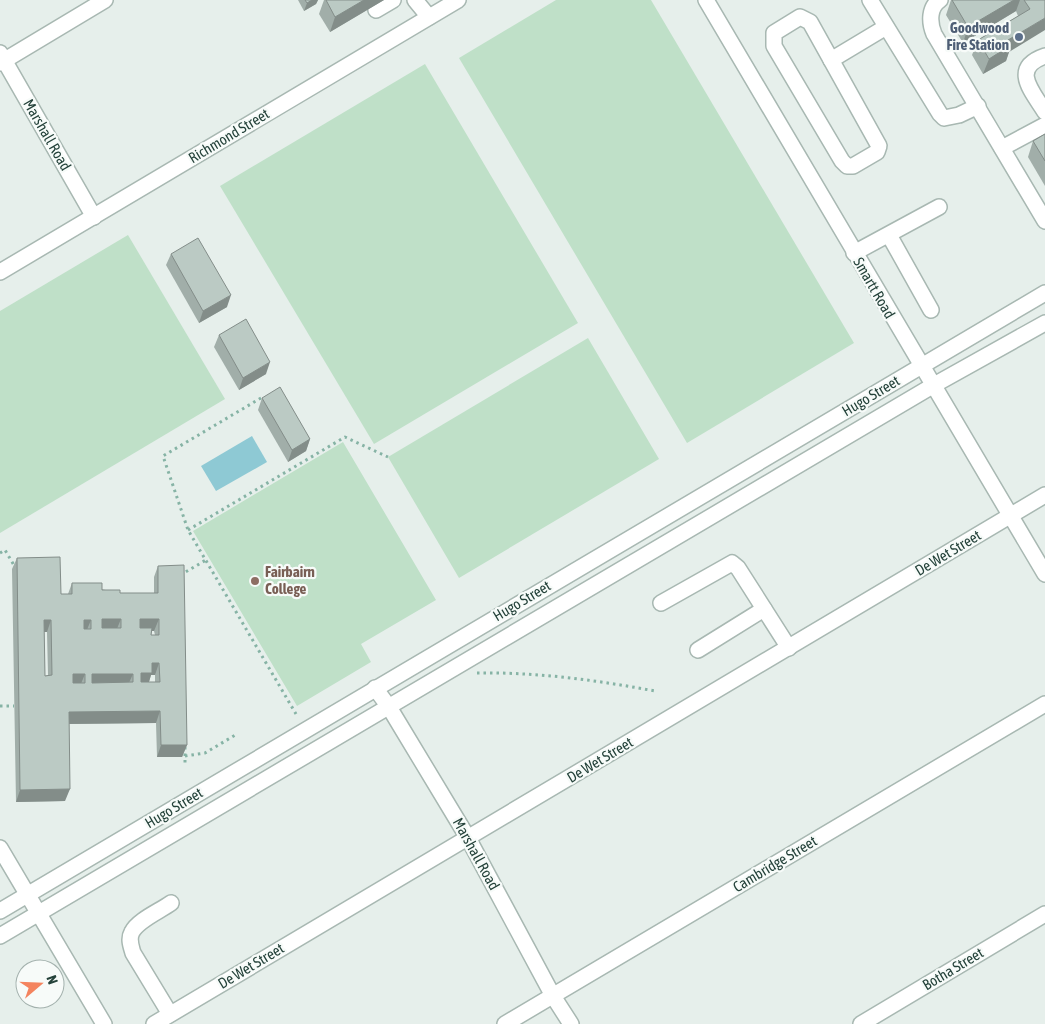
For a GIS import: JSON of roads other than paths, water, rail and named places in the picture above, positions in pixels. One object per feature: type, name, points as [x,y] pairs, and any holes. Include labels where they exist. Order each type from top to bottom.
[{"type":"street","points":[[1,59],[105,0]]},
{"type":"street","points":[[376,10],[393,0]]},
{"type":"street","points":[[414,0],[429,17]]},
{"type":"street","name":"Richmond Street","points":[[0,272],[458,0]]},
{"type":"street","name":"Smartt Road","points":[[706,0],[1045,574]]},
{"type":"street","points":[[870,0],[944,118],[959,115],[978,106]]},
{"type":"street","points":[[933,3],[930,17],[934,34],[1045,221]]},
{"type":"street","points":[[795,18],[806,18],[831,60],[879,146],[877,152],[853,166],[848,166],[842,161],[775,49],[772,36],[795,18]]},
{"type":"street","points":[[831,60],[886,27]]},
{"type":"street","points":[[1045,56],[1029,64],[1025,72],[1027,81],[1045,112]]},
{"type":"street","name":"Marshall Road","points":[[1,59],[94,217]]},
{"type":"street","points":[[1002,148],[1045,125]]},
{"type":"street","points":[[854,253],[939,207]]},
{"type":"street","points":[[889,235],[931,310]]},
{"type":"street","name":"Hugo Street","points":[[0,910],[1045,293]]},
{"type":"street","name":"Hugo Street","points":[[0,936],[934,385],[1045,323]]},
{"type":"street","name":"De Wet Street","points":[[154,1024],[1045,495]]},
{"type":"street","points":[[662,603],[732,564],[738,568],[789,648]]},
{"type":"street","points":[[698,650],[764,610]]},
{"type":"street","name":"Marshall Road","points":[[376,688],[468,838],[553,996],[571,1024]]},
{"type":"street","name":"Cambridge Street","points":[[506,1024],[1045,704]]},
{"type":"street","points":[[252,761],[265,781]]},
{"type":"street","points":[[0,848],[104,1024]]},
{"type":"street","points":[[170,1014],[133,952],[130,941],[132,932],[139,924],[171,903]]},
{"type":"street","name":"Botha Street","points":[[861,1024],[1045,914]]},
{"type":"water","points":[[252,436],[267,462],[216,491],[201,466]]},
{"type":"place","name":"Goodwood Fire Station","points":[[1019,37]]},
{"type":"place","name":"Fairbairn College","points":[[255,581]]}]
